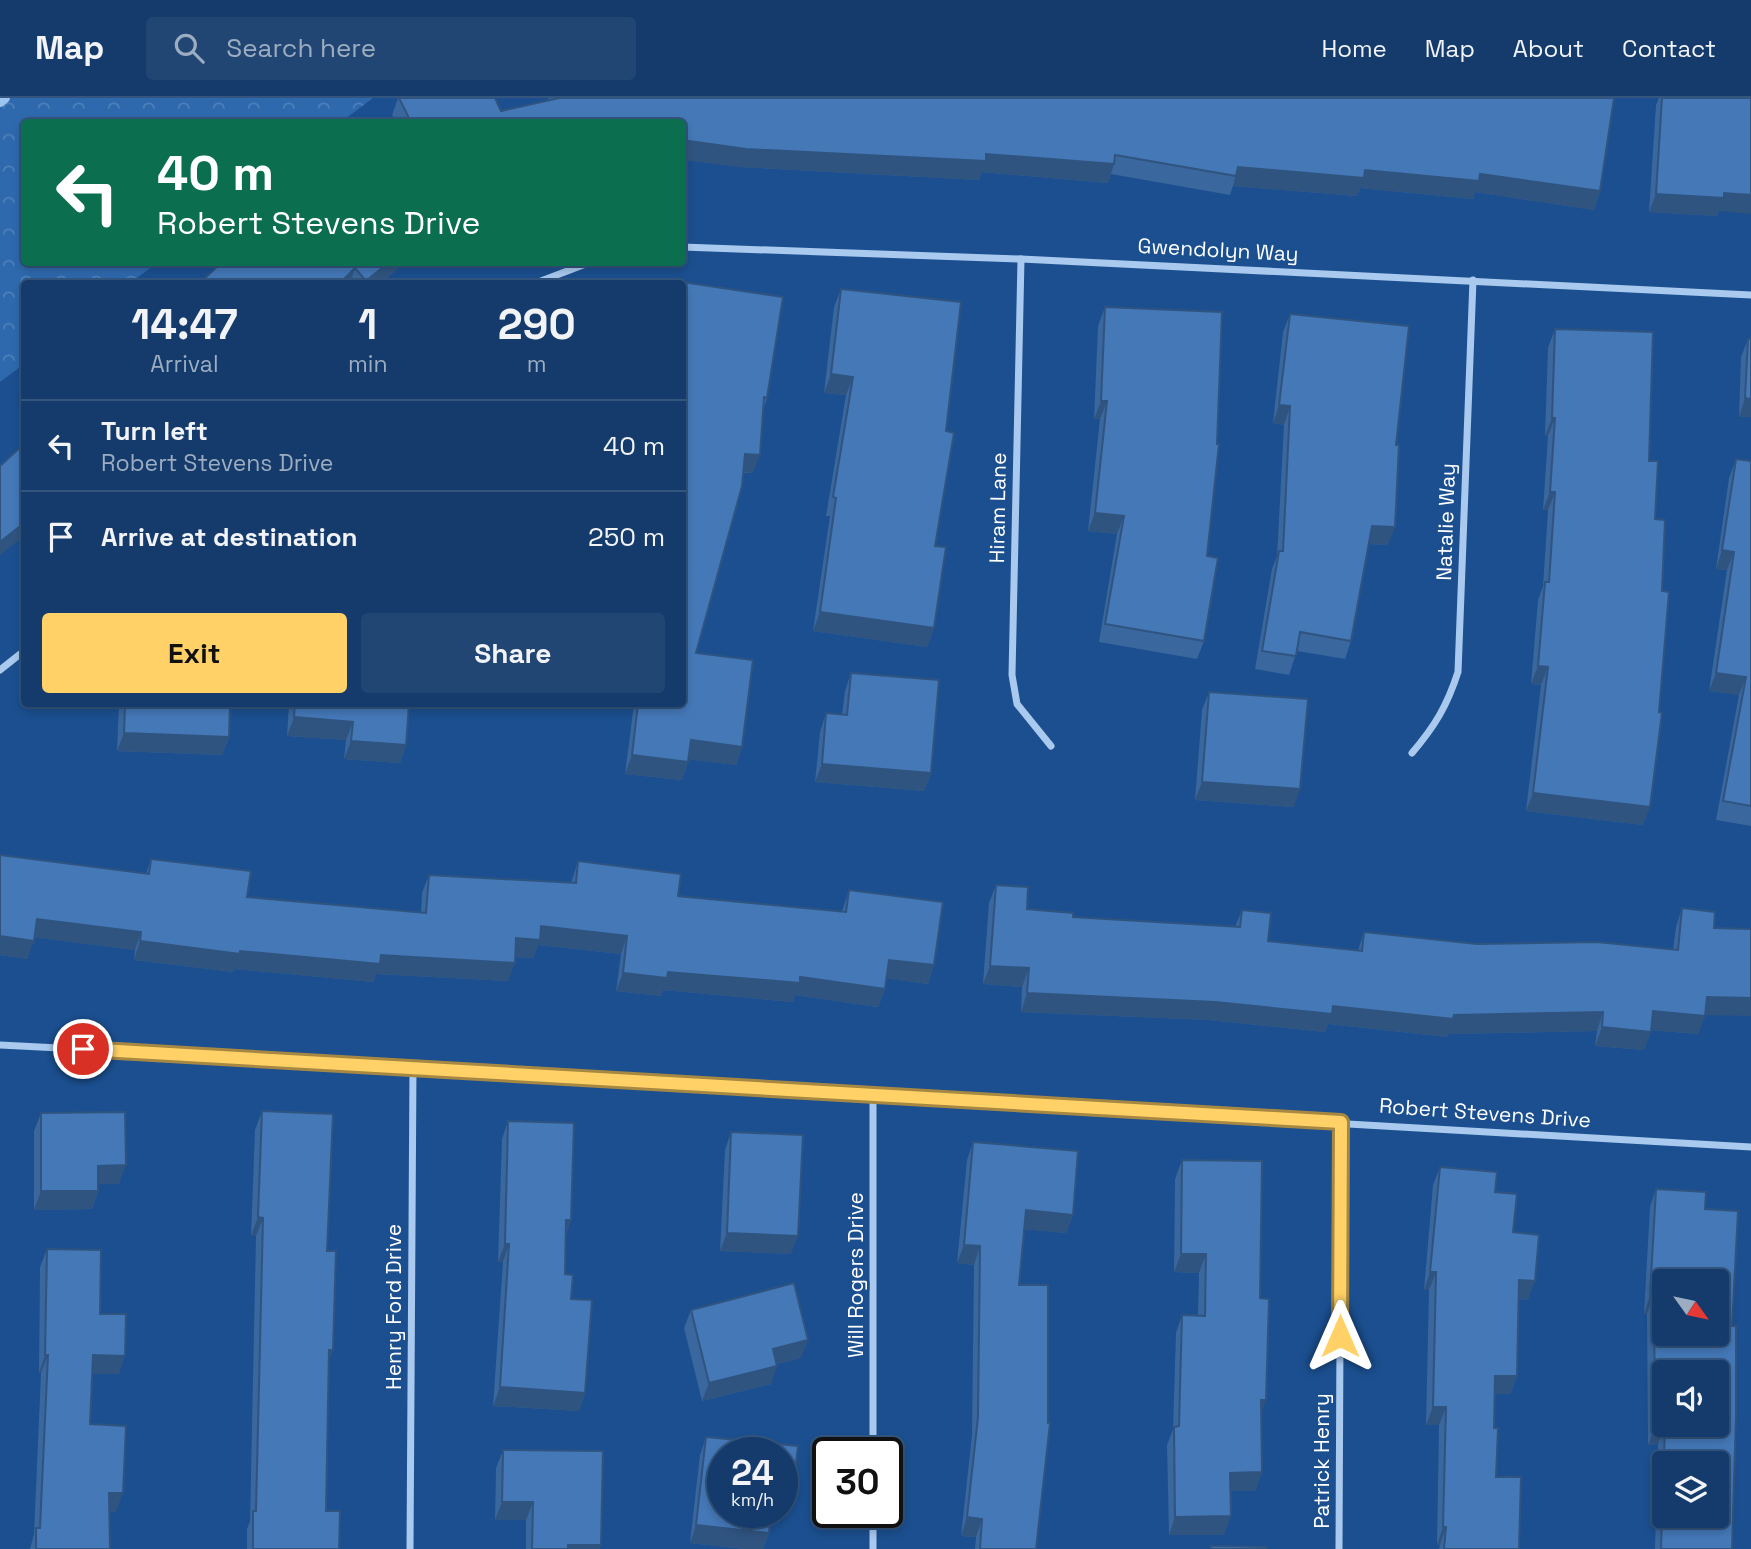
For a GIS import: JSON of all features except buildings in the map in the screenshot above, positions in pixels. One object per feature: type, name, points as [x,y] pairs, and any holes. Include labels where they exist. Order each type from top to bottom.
[{"type":"street","name":"Gwendolyn Way","points":[[686,247],[1021,259],[1751,295]]},
{"type":"street","name":"Hiram Lane","points":[[1021,259],[1012,675],[1017,704],[1051,746]]},
{"type":"street","points":[[553,279],[582,266]]},
{"type":"street","name":"Natalie Way","points":[[1412,753],[1432,730],[1447,703],[1458,673],[1473,280]]},
{"type":"street","points":[[0,670],[21,653]]},
{"type":"street","name":"Robert Stevens Drive","points":[[0,1045],[413,1066],[873,1097],[1751,1147]]},
{"type":"street","name":"Henry Ford Drive","points":[[410,1549],[413,1066]]},
{"type":"street","name":"Will Rogers Drive","points":[[873,1097],[873,1437]]},
{"type":"street","name":"Patrick Henry","points":[[1339,1549],[1341,1122]]},
{"type":"street","points":[[873,1528],[873,1549]]},
{"type":"green space","points":[[0,98],[373,98],[345,119],[21,119],[21,266],[153,266],[134,280],[21,280],[21,366],[0,382]]},
{"type":"waterway","points":[[0,102],[5,98]]},
{"type":"route","points":[[83,1049],[413,1066],[873,1097],[1341,1122],[1340,1336]]}]
